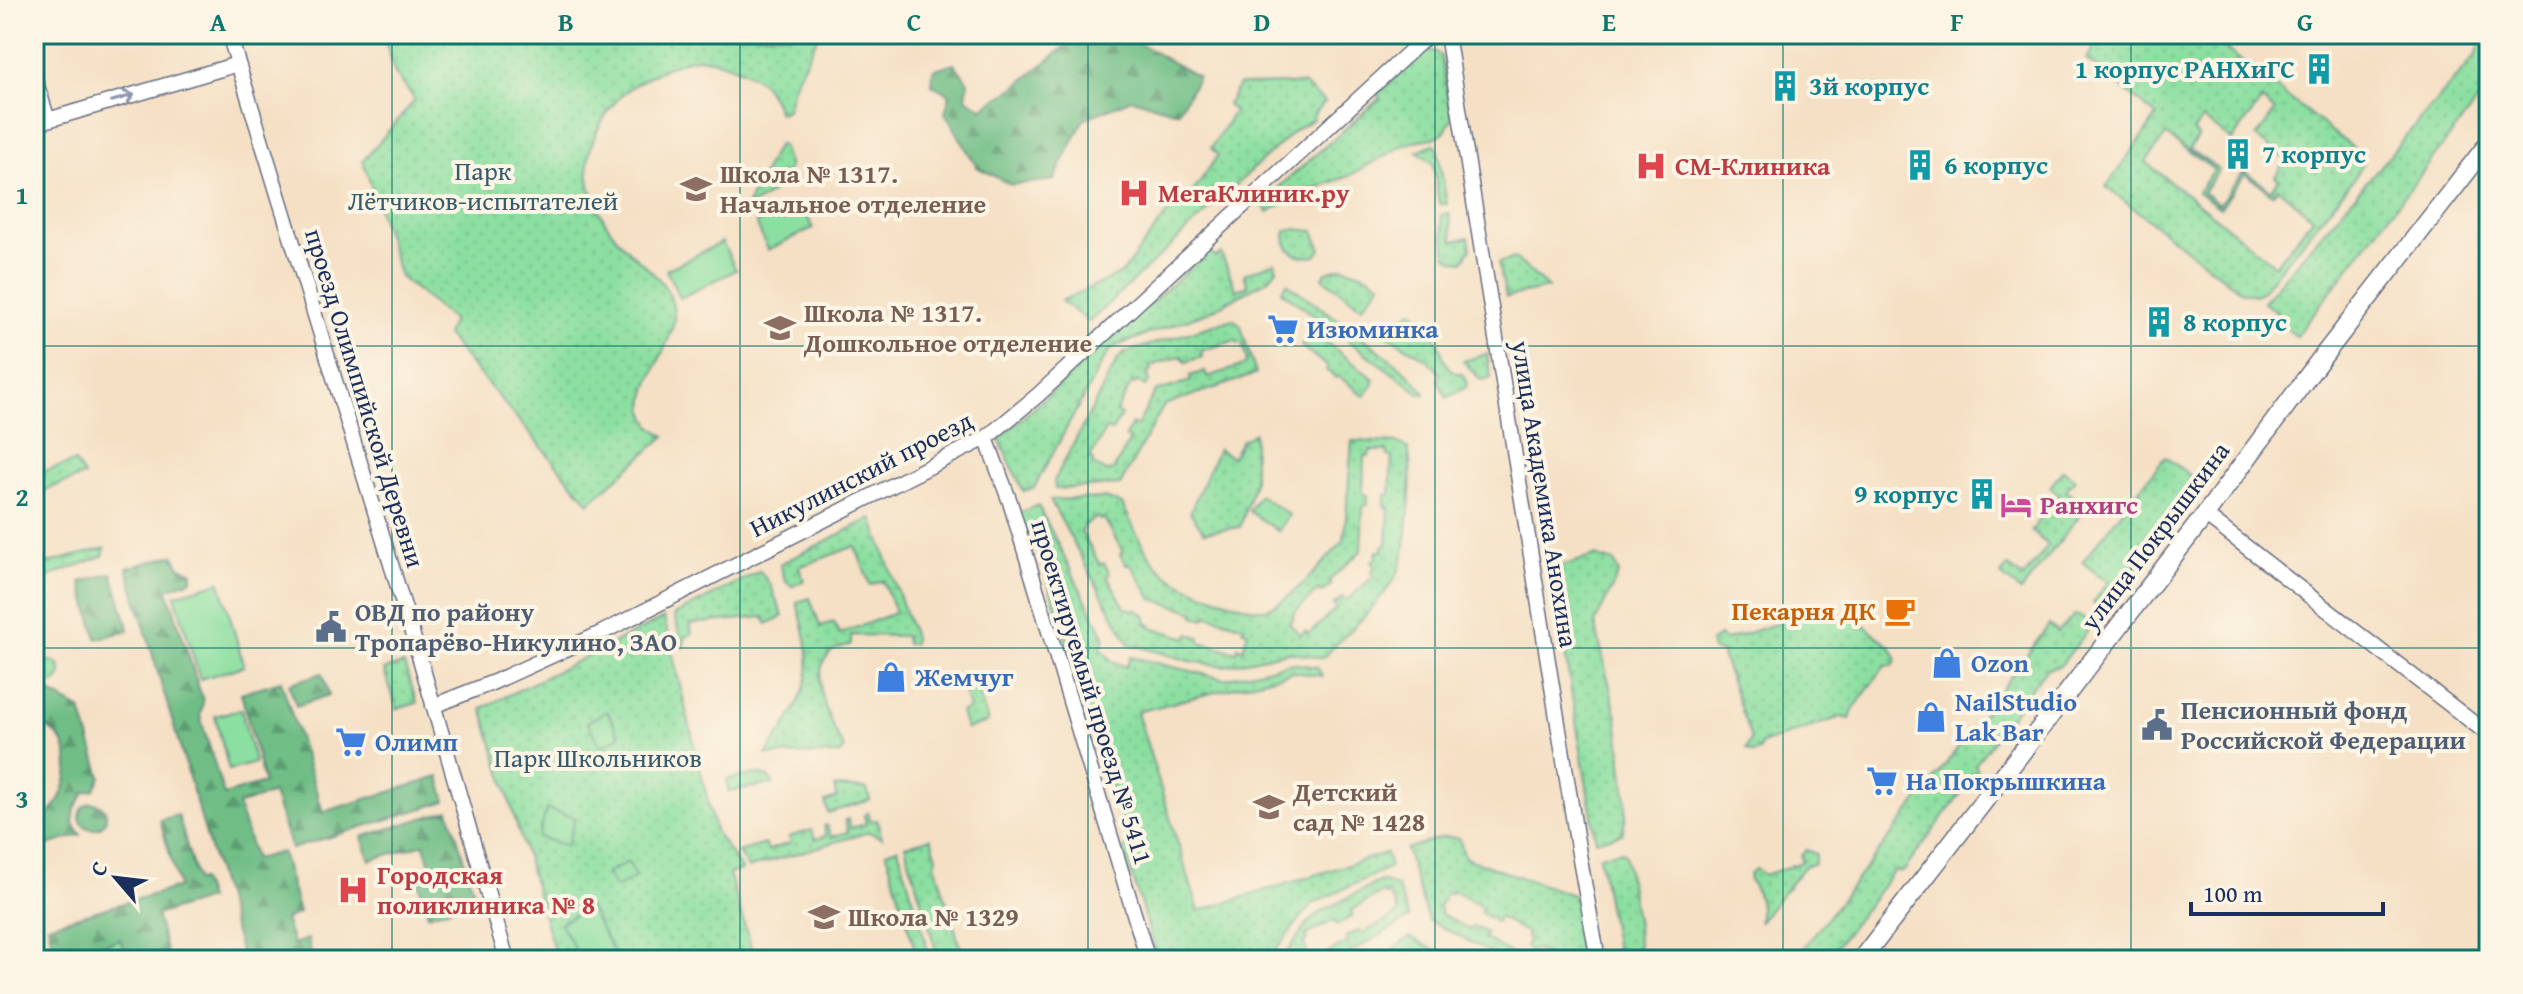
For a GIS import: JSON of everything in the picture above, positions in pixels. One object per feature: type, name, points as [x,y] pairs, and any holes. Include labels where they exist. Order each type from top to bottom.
[{"type":"main road","name":"улица Покрышкина","points":[[1861,960],[2489,143]]},
{"type":"street","name":"проезд Олимпийской Деревни","points":[[229,34],[507,960]]},
{"type":"street","name":"Никулинский проезд","points":[[433,706],[597,635],[986,438],[1038,395],[1429,34]]},
{"type":"street","name":"улица Академика Анохина","points":[[1447,34],[1598,960]]},
{"type":"street","points":[[34,76],[41,122],[238,64]]},
{"type":"street","name":"проектируемый проезд № 5411","points":[[986,438],[1010,502],[1148,960]]},
{"type":"street","points":[[2205,515],[2489,735]]},
{"type":"green space","name":"Парк Лётчиков-испытателей","points":[[383,34],[819,34],[794,84],[787,110],[779,113],[767,89],[753,76],[724,63],[699,58],[670,66],[629,89],[610,108],[600,126],[588,164],[595,202],[615,235],[666,288],[674,317],[645,401],[645,414],[651,425],[665,436],[589,503],[446,335],[453,320],[400,277],[363,161],[415,100],[395,73]]},
{"type":"green space","points":[[1080,34],[1122,34],[1198,77],[1178,112],[1132,99],[1084,119],[1054,180],[1011,185],[977,167],[945,113],[950,94],[932,85],[933,70],[954,63],[968,82],[966,98],[982,108],[1014,88]]},
{"type":"green space","points":[[2104,34],[2207,34],[2365,160],[2353,180],[2262,291],[2255,295],[2242,292],[2106,187],[2157,116],[2086,59]],"holes":[[[2262,100],[2275,111],[2256,137],[2286,160],[2275,176],[2279,179],[2271,190],[2244,171],[2219,204],[2203,192],[2219,170],[2189,149],[2198,136],[2193,131],[2203,119],[2232,140]],[[2166,135],[2214,170],[2198,192],[2220,208],[2245,174],[2272,194],[2278,188],[2313,218],[2275,265],[2146,162]]]},
{"type":"green space","points":[[2485,34],[2489,34],[2489,86],[2296,336],[2274,318],[2278,313],[2263,302],[2475,56]]},
{"type":"green space","points":[[1429,50],[1441,56],[1452,119],[1444,132],[1434,138],[1400,147],[1349,176],[1299,194],[1268,212],[1261,203],[1380,98],[1377,94],[1422,53]]},
{"type":"green space","points":[[1303,84],[1325,102],[1315,112],[1313,119],[1294,131],[1089,322],[1061,301],[1122,273],[1172,207],[1180,211],[1218,155],[1211,148],[1234,111],[1227,105],[1239,85]]},
{"type":"green space","points":[[778,144],[782,146],[789,167],[777,186],[766,196],[746,206]]},
{"type":"green space","points":[[1434,144],[1437,146],[1447,204],[1439,204],[1433,163],[1417,151]]},
{"type":"green space","points":[[800,202],[813,228],[768,250],[756,223]]},
{"type":"green space","points":[[1449,213],[1453,241],[1469,237],[1471,249],[1463,261],[1446,255],[1441,215]]},
{"type":"green space","points":[[1286,231],[1314,231],[1321,249],[1316,256],[1298,255],[1289,248]]},
{"type":"green space","points":[[722,242],[736,270],[680,298],[666,270]]},
{"type":"green space","points":[[1209,251],[1215,257],[1221,253],[1236,290],[1248,286],[1244,274],[1275,262],[1277,269],[1268,280],[1210,311],[1116,346],[1108,352],[1034,488],[1023,491],[999,439]]},
{"type":"green space","points":[[1515,258],[1548,288],[1506,297],[1498,263]]},
{"type":"green space","points":[[1343,267],[1367,275],[1381,284],[1362,307],[1323,278],[1326,272]]},
{"type":"green space","points":[[1287,283],[1404,370],[1425,394],[1281,291]]},
{"type":"green space","points":[[1413,310],[1435,337],[1448,367],[1463,374],[1467,381],[1466,387],[1447,398],[1438,381],[1440,374],[1434,367],[1421,355],[1383,332]]},
{"type":"green space","points":[[1233,319],[1240,324],[1256,374],[1164,405],[1120,485],[1055,489],[1054,481],[1124,353]],"holes":[[[1236,340],[1242,343],[1247,360],[1245,365],[1207,377],[1205,371],[1190,376],[1191,381],[1155,392],[1137,426],[1132,424],[1125,437],[1130,440],[1113,471],[1108,473],[1092,464],[1094,460],[1090,458],[1106,429],[1112,431],[1121,415],[1116,412],[1132,383],[1137,381],[1145,386],[1150,381],[1147,372],[1151,371],[1150,366],[1182,356],[1185,362],[1202,357],[1201,351]]]},
{"type":"green space","points":[[1314,333],[1374,379],[1365,396],[1338,376],[1336,378],[1326,370],[1328,367],[1301,346]]},
{"type":"green space","points":[[1487,354],[1491,378],[1481,380],[1463,361]]},
{"type":"green space","points":[[1254,433],[1254,483],[1240,527],[1204,532],[1190,512],[1218,449],[1232,457],[1241,441]]},
{"type":"green space","points":[[1352,441],[1398,443],[1408,449],[1410,494],[1404,552],[1396,576],[1371,609],[1322,658],[1288,652],[1224,666],[1190,661],[1129,644],[1050,500],[1105,498],[1122,504],[1142,544],[1161,570],[1187,587],[1256,609],[1271,607],[1290,595],[1344,541]],"holes":[[[1370,451],[1387,451],[1388,456],[1392,457],[1390,494],[1385,495],[1385,507],[1389,507],[1387,545],[1383,546],[1383,551],[1377,551],[1376,558],[1371,562],[1375,567],[1371,572],[1374,576],[1347,600],[1343,597],[1333,605],[1336,609],[1309,634],[1305,631],[1300,635],[1289,623],[1294,618],[1292,615],[1319,590],[1322,593],[1331,585],[1329,581],[1361,551],[1363,506],[1368,505],[1368,495],[1363,494],[1364,456],[1369,456]],[[1097,517],[1100,520],[1104,518],[1123,552],[1120,554],[1126,564],[1130,563],[1152,599],[1195,612],[1194,616],[1205,619],[1207,615],[1244,626],[1243,630],[1248,632],[1243,649],[1238,647],[1236,652],[1200,642],[1200,637],[1189,634],[1187,638],[1151,627],[1146,623],[1147,617],[1136,609],[1126,609],[1107,576],[1110,574],[1104,563],[1100,565],[1081,531],[1083,526]]]},
{"type":"green space","points":[[2213,452],[2223,458],[2104,611],[2093,603],[2108,582],[2082,562],[2165,457],[2194,478]]},
{"type":"green space","points":[[75,462],[84,476],[34,494],[34,474]]},
{"type":"green space","points":[[2063,470],[2075,479],[2066,491],[2086,507],[2021,591],[2001,575],[2008,566],[2023,578],[2048,545],[2031,531],[2059,495],[2050,487]]},
{"type":"green space","points":[[1259,495],[1289,515],[1278,531],[1249,511]]},
{"type":"green space","points":[[1038,505],[1105,638],[1101,648],[1112,661],[1126,667],[1131,657],[1224,679],[1291,663],[1317,667],[1322,676],[1293,672],[1137,712],[1199,911],[1386,853],[1390,867],[1312,904],[1268,960],[1158,960],[1124,850],[1129,843],[1091,724],[1083,719],[1074,686],[1078,679],[1033,533],[1025,535],[1019,513]]},
{"type":"green space","points":[[872,518],[914,637],[913,644],[906,644],[905,636],[851,635],[851,644],[829,654],[820,676],[823,701],[844,748],[841,754],[766,755],[792,714],[806,681],[807,645],[797,602],[810,598],[820,626],[834,622],[839,634],[895,613],[883,581],[870,585],[855,546],[799,567],[804,581],[792,586],[786,582],[780,564]]},
{"type":"green space","points":[[105,548],[103,556],[35,582],[41,565]]},
{"type":"green space","points":[[174,555],[179,566],[192,572],[192,580],[167,589],[203,701],[200,716],[224,795],[264,783],[241,693],[281,681],[323,812],[439,777],[446,801],[291,849],[273,793],[238,805],[255,859],[282,852],[299,913],[285,919],[293,944],[308,939],[311,954],[295,960],[243,960],[127,568]]},
{"type":"green space","points":[[1595,556],[1614,562],[1619,573],[1595,623],[1617,718],[1626,797],[1622,834],[1596,841],[1551,569]]},
{"type":"green space","points":[[760,571],[770,584],[783,616],[767,624],[764,617],[690,624],[692,634],[686,637],[683,647],[674,615]]},
{"type":"green space","points":[[112,573],[129,630],[97,639],[81,582]]},
{"type":"green space","points":[[220,582],[244,666],[200,679],[175,595]]},
{"type":"green space","points":[[1799,610],[1855,617],[1891,648],[1897,660],[1893,666],[1885,666],[1853,710],[1850,719],[1841,717],[1761,744],[1759,751],[1753,753],[1746,749],[1751,739],[1721,652],[1713,651],[1711,641],[1720,636],[1726,640],[1782,622],[1786,613]]},
{"type":"green space","points":[[2074,615],[2092,625],[2060,666],[2046,669],[1975,765],[1978,770],[1903,872],[1894,871],[1826,960],[1794,960],[1928,788],[2049,625],[2058,632]]},
{"type":"green space","name":"Парк Школьников","points":[[664,618],[715,831],[742,870],[729,874],[755,960],[557,960],[482,708]]},
{"type":"green space","points":[[50,661],[58,664],[61,672],[58,680],[50,683],[42,680],[39,672],[42,664]]},
{"type":"green space","points":[[404,664],[417,703],[397,709],[384,670]]},
{"type":"green space","points":[[322,673],[329,695],[296,706],[289,684]]},
{"type":"green space","points":[[34,684],[81,710],[101,777],[94,790],[85,792],[75,808],[73,823],[81,835],[34,849],[34,826],[44,819],[58,800],[64,789],[68,766],[61,739],[34,717]]},
{"type":"green space","points":[[977,687],[988,722],[966,729],[961,712],[969,709],[964,691]]},
{"type":"green space","points":[[241,709],[255,763],[229,770],[215,716]]},
{"type":"green space","points":[[607,711],[620,736],[601,747],[587,722]]},
{"type":"green space","points":[[757,774],[768,777],[774,784],[728,791],[727,779]]},
{"type":"green space","points":[[834,787],[867,789],[870,800],[828,813],[825,802],[837,798]]},
{"type":"green space","points":[[93,803],[102,807],[106,816],[102,825],[93,829],[84,825],[80,816],[84,807]]},
{"type":"green space","points":[[547,809],[575,818],[567,846],[538,837]]},
{"type":"green space","points":[[449,810],[476,900],[428,915],[417,877],[432,872],[424,844],[370,860],[362,837]]},
{"type":"green space","points":[[868,813],[871,821],[877,820],[882,838],[869,832],[748,868],[738,852],[765,844],[768,850],[791,843],[789,837],[812,830],[815,839],[826,836],[824,826],[827,825],[831,837],[848,832],[845,820],[848,819],[851,828],[866,824],[864,815]]},
{"type":"green space","points":[[178,815],[197,881],[201,880],[208,899],[156,915],[169,960],[127,960],[120,939],[56,960],[48,925],[179,887],[160,820]]},
{"type":"green space","points":[[1443,837],[1459,838],[1465,858],[1578,897],[1590,960],[1546,960],[1544,952],[1539,953],[1538,949],[1529,951],[1525,946],[1529,939],[1527,933],[1499,917],[1496,922],[1480,912],[1482,907],[1453,890],[1451,894],[1447,892],[1438,908],[1440,913],[1470,930],[1473,926],[1487,933],[1484,938],[1518,960],[1504,960],[1428,920],[1406,849]]},
{"type":"green space","points":[[931,838],[937,858],[935,863],[964,960],[939,960],[905,846]]},
{"type":"green space","points":[[898,848],[931,960],[918,960],[886,852]]},
{"type":"green space","points":[[1806,850],[1816,854],[1814,864],[1805,866],[1759,922],[1759,900],[1749,880],[1750,873],[1756,869],[1765,875],[1802,862],[1801,855]]},
{"type":"green space","points":[[1621,851],[1625,854],[1637,926],[1639,960],[1618,960],[1599,856]]},
{"type":"green space","points":[[628,862],[636,877],[615,888],[607,873]]},
{"type":"green space","points":[[1380,881],[1397,886],[1409,918],[1338,960],[1316,960],[1348,942],[1346,937],[1359,930],[1362,934],[1397,914],[1398,910],[1389,894],[1383,892],[1351,911],[1353,916],[1337,925],[1334,920],[1305,936],[1307,940],[1303,943],[1307,950],[1303,956],[1295,954],[1289,960],[1282,960],[1307,924],[1320,912]]},
{"type":"green space","points":[[589,907],[618,960],[581,960],[560,923]]},
{"type":"green space","points":[[1410,937],[1438,952],[1437,960],[1393,960],[1391,951]]},
{"type":"green space","points":[[120,939],[127,960],[58,960]]},
{"type":"place","name":"1 корпус РАНХиГС","points":[[2319,69]]},
{"type":"place","name":"3й корпус","points":[[1785,86]]},
{"type":"place","name":"7 корпус","points":[[2238,154]]},
{"type":"place","name":"6 корпус","points":[[1920,165]]},
{"type":"place","name":"СМ-Клиника","points":[[1651,166]]},
{"type":"place","name":"Школа № 1317. Начальное отделение","points":[[696,189]]},
{"type":"place","name":"МегаКлиник.ру","points":[[1134,193]]},
{"type":"place","name":"8 корпус","points":[[2159,322]]},
{"type":"place","name":"Школа № 1317. Дошкольное отделение","points":[[780,328]]},
{"type":"place","name":"Изюминка","points":[[1283,329]]},
{"type":"place","name":"9 корпус","points":[[1982,494]]},
{"type":"place","name":"Ранхигс","points":[[2016,505]]},
{"type":"place","name":"Пекарня ДК","points":[[1900,611]]},
{"type":"place","name":"ОВД по району Тропарёво-Никулино, ЗАО","points":[[331,627]]},
{"type":"place","name":"Ozon","points":[[1947,663]]},
{"type":"place","name":"Жемчуг","points":[[891,677]]},
{"type":"place","name":"NailStudio Lak Bar","points":[[1931,717]]},
{"type":"place","name":"Пенсионный фонд Российской Федерации","points":[[2157,725]]},
{"type":"place","name":"Олимп","points":[[351,742]]},
{"type":"place","name":"На Покрышкина","points":[[1882,781]]},
{"type":"place","name":"Детский сад № 1428","points":[[1269,807]]},
{"type":"place","name":"Городская поликлиника № 8","points":[[353,890]]},
{"type":"place","name":"Школа № 1329","points":[[824,917]]}]
